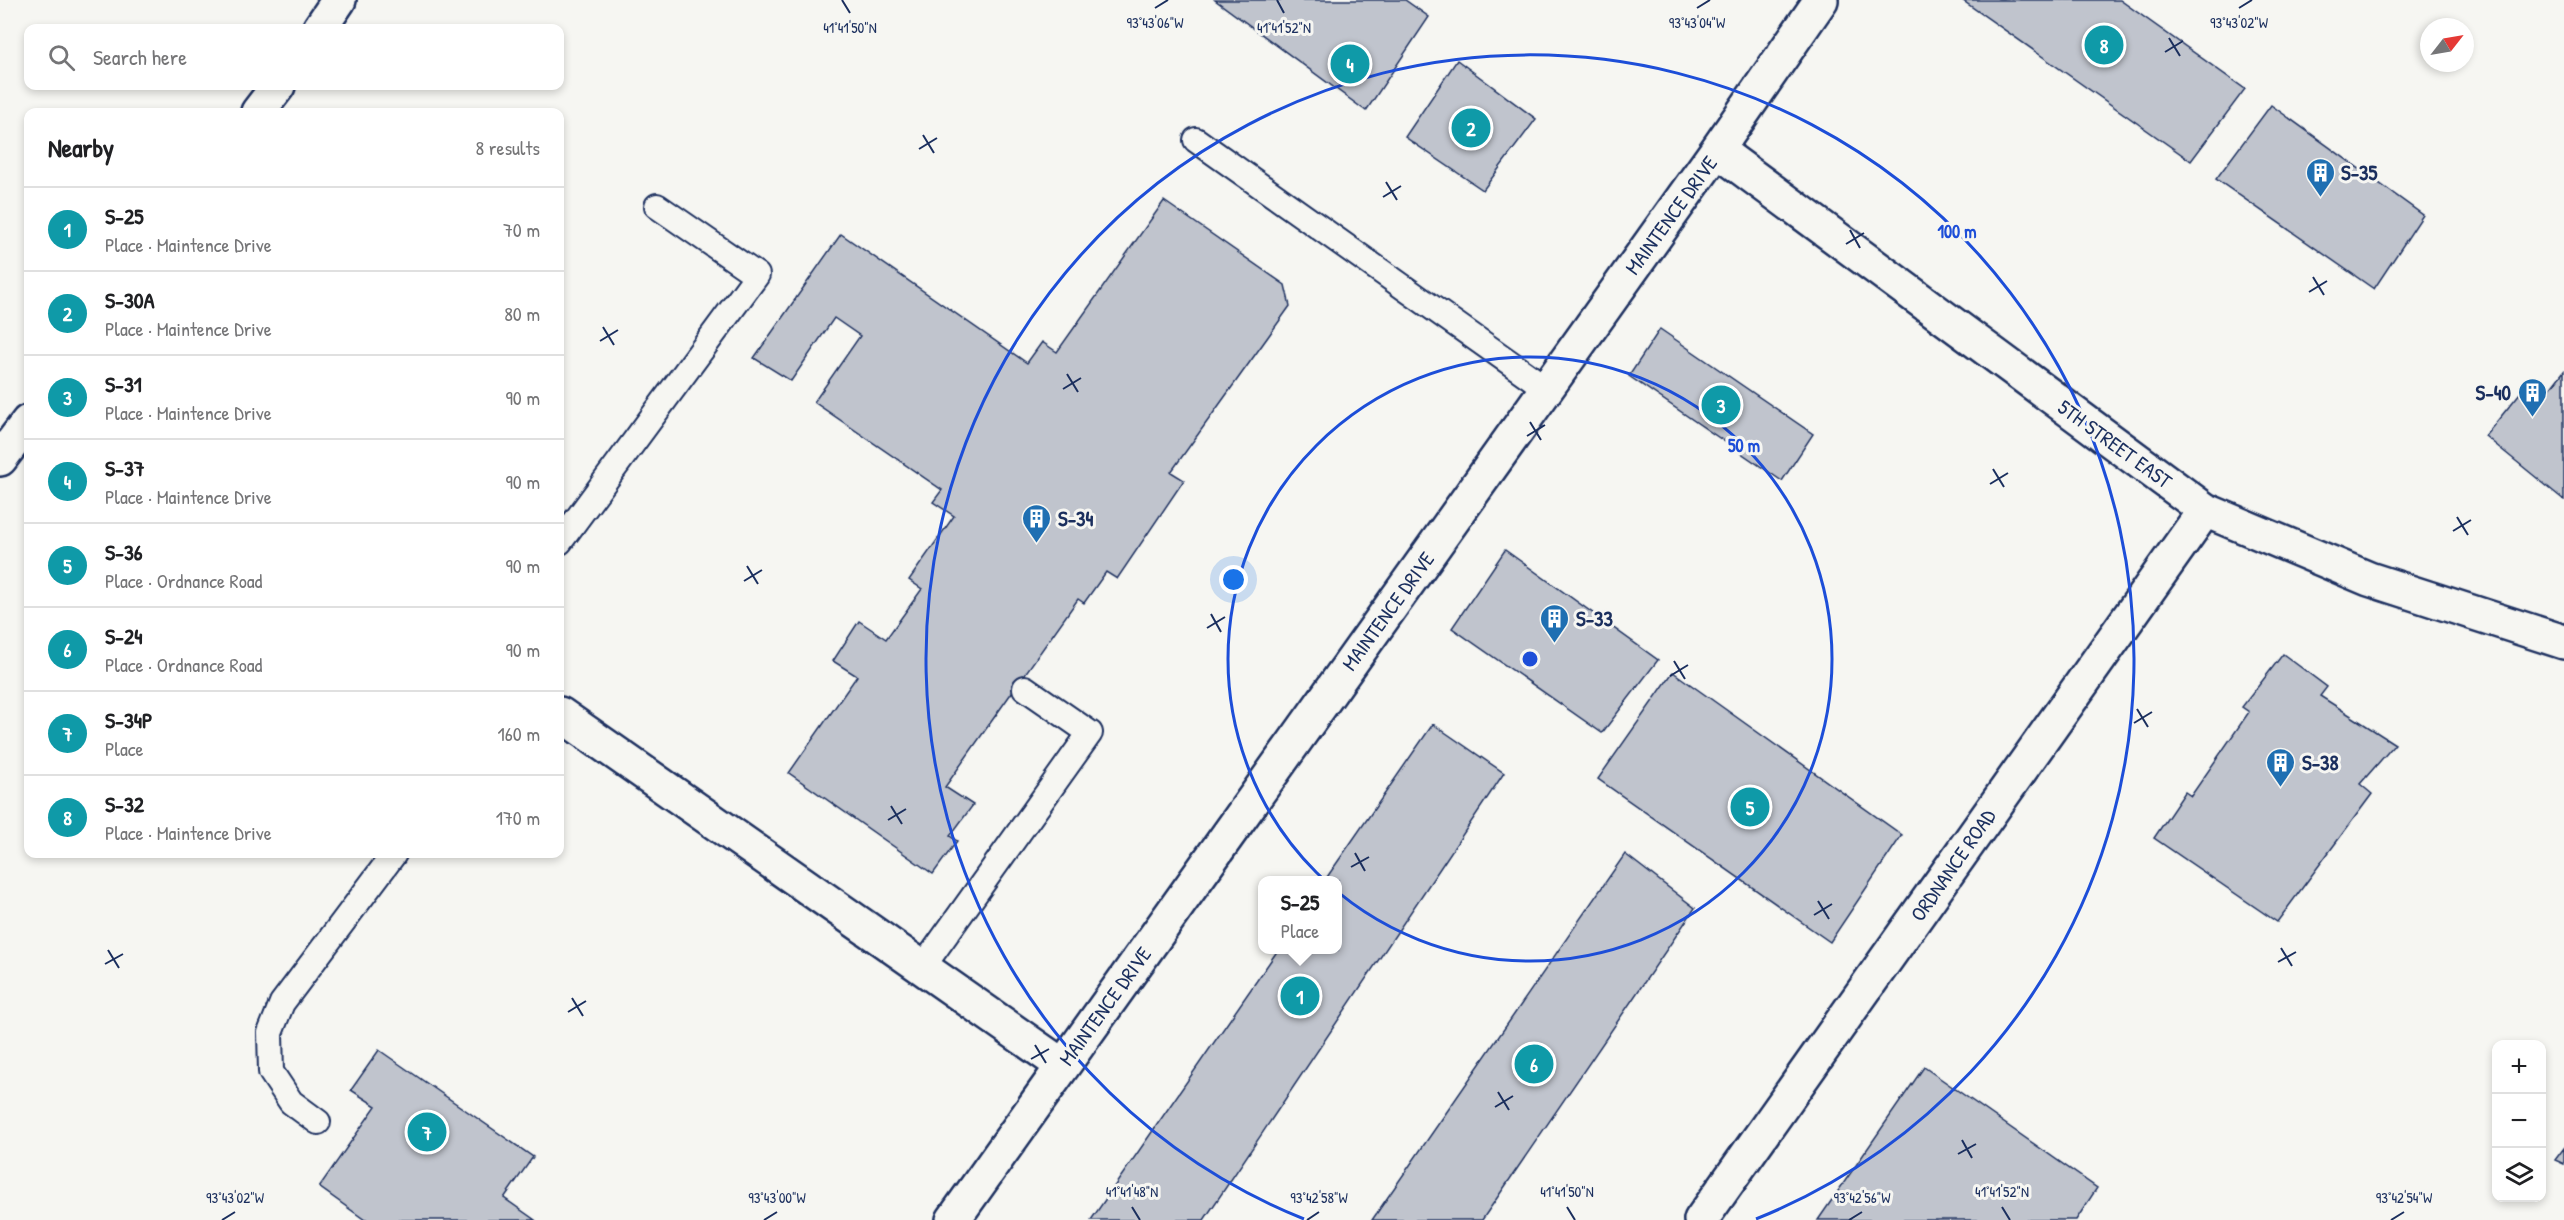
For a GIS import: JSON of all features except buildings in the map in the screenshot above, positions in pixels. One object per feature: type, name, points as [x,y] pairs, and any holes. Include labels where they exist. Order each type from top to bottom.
[{"type":"street","points":[[323,24],[339,0]]},
{"type":"street","name":"MAINTENCE DRIVE","points":[[953,1220],[1718,150],[1821,0]]},
{"type":"street","points":[[261,108],[275,90]]},
{"type":"street","name":"5TH STREET EAST","points":[[1718,150],[2205,510],[2369,579],[2564,642]]},
{"type":"street","points":[[0,459],[24,427]]},
{"type":"street","name":"ORDNANCE ROAD","points":[[1701,1220],[2205,510]]},
{"type":"street","points":[[564,717],[1063,1066]]},
{"type":"lane","points":[[1196,140],[1547,389]]},
{"type":"lane","points":[[564,537],[757,275],[657,206]]},
{"type":"lane","points":[[922,968],[1090,733],[1025,688]]},
{"type":"lane","points":[[318,1122],[291,1102],[271,1072],[270,1034],[282,1004],[391,858]]},
{"type":"place","name":"S-32","points":[[2104,45]]},
{"type":"place","name":"S-37","points":[[1350,64]]},
{"type":"place","name":"S-30A","points":[[1471,128]]},
{"type":"place","name":"S-35","points":[[2320,198]]},
{"type":"place","name":"S-31","points":[[1721,405]]},
{"type":"place","name":"S-40","points":[[2532,418]]},
{"type":"place","name":"S-34","points":[[1037,544]]},
{"type":"place","name":"S-33","points":[[1555,644]]},
{"type":"place","name":"S-38","points":[[2281,788]]},
{"type":"place","name":"S-36","points":[[1750,807]]},
{"type":"place","name":"S-25","points":[[1300,996]]},
{"type":"place","name":"S-24","points":[[1534,1064]]},
{"type":"place","name":"S-34P","points":[[427,1132]]}]
